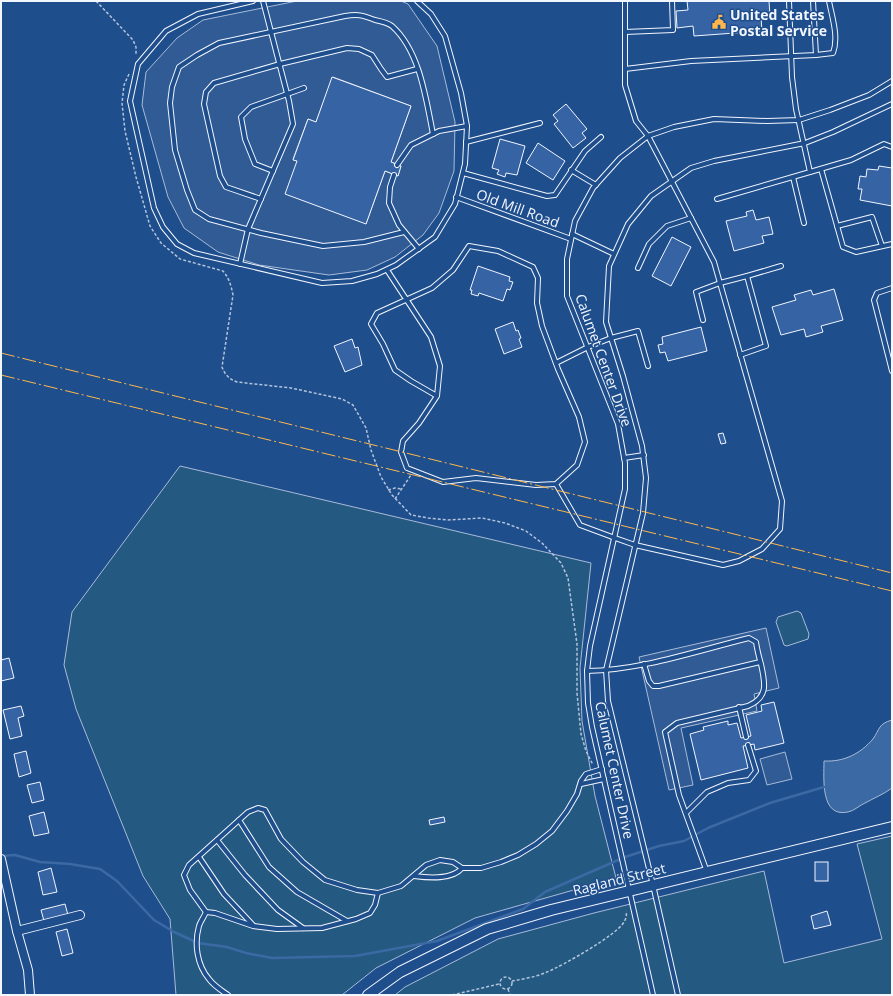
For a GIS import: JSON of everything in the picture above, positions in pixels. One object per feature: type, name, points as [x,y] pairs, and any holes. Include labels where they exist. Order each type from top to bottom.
[{"type":"street","name":"Ragland Street","points":[[368,995],[400,972],[487,929],[551,910],[892,827]]},
{"type":"street","points":[[1,859],[17,931],[28,970],[30,995]]},
{"type":"street","points":[[17,931],[80,915]]},
{"type":"lane","points":[[253,1],[198,14],[166,31],[138,64],[130,101],[154,208],[163,227],[177,244],[194,253],[322,283],[352,281],[377,274],[396,265],[435,237],[455,204],[465,164],[467,126],[461,93],[445,36],[431,14],[417,1]]},
{"type":"lane","points":[[240,264],[248,229],[293,124],[288,95],[263,1]]},
{"type":"lane","points":[[556,484],[580,525],[635,545],[723,565],[738,561],[762,549],[780,529],[782,501],[714,262],[648,136],[636,121],[625,85],[625,1]]},
{"type":"lane","points":[[625,32],[673,30],[672,1]]},
{"type":"lane","points":[[789,1],[792,77],[810,172]]},
{"type":"lane","points":[[813,1],[816,55]]},
{"type":"lane","points":[[625,69],[691,62],[792,57],[833,53],[836,47],[836,37],[830,1]]},
{"type":"lane","points":[[404,232],[364,242],[322,246],[209,219],[195,210],[187,190],[175,150],[170,103],[172,87],[179,67],[219,43],[358,14],[391,25],[408,47],[426,98],[433,134]]},
{"type":"lane","points":[[261,200],[226,187],[220,176],[204,104],[206,92],[214,83],[280,64],[347,48],[359,49],[372,55],[387,77],[417,70]]},
{"type":"lane","name":"Calumet Center Drive","points":[[653,995],[588,703],[587,671],[590,646],[625,488],[624,458],[618,424],[567,296],[567,259],[575,221],[596,184],[620,158],[648,136],[674,127],[714,119],[767,121],[799,120],[869,95],[892,81]]},
{"type":"lane","points":[[273,171],[255,164],[245,139],[241,116],[251,107],[304,88]]},
{"type":"lane","name":"Calumet Center Drive","points":[[678,995],[653,885],[608,702],[606,670],[643,513],[646,478],[642,446],[623,376],[606,322],[609,266],[628,224],[651,196],[691,168],[714,161],[805,143],[833,132],[892,104]]},
{"type":"lane","points":[[466,142],[540,123]]},
{"type":"lane","points":[[398,165],[411,145],[439,130],[467,126]]},
{"type":"lane","points":[[463,173],[547,196],[555,195],[585,151],[600,138]]},
{"type":"lane","points":[[716,199],[851,160],[884,144],[892,147]]},
{"type":"lane","points":[[821,169],[843,247],[856,252],[892,244]]},
{"type":"lane","points":[[571,170],[596,184]]},
{"type":"lane","points":[[394,175],[390,187],[389,203],[399,226],[419,249]]},
{"type":"lane","points":[[793,177],[804,223]]},
{"type":"lane","name":"Old Mill Road","points":[[456,197],[571,239]]},
{"type":"lane","points":[[837,226],[872,217],[882,246]]},
{"type":"lane","points":[[638,268],[649,244],[667,226],[691,218]]},
{"type":"lane","points":[[572,234],[614,254]]},
{"type":"lane","points":[[387,270],[406,299],[431,337],[440,366],[437,396],[419,422],[403,441],[401,452],[407,468],[443,482],[476,478],[517,484],[536,485],[556,484],[577,465],[585,442],[579,417],[556,363],[540,318],[537,303],[538,278],[533,267],[498,252],[469,246],[453,270],[432,288],[406,299],[377,314],[371,324],[383,344],[395,370],[437,396]]},
{"type":"lane","points":[[703,320],[696,292],[720,283],[781,266]]},
{"type":"lane","points":[[740,355],[766,346],[747,276]]},
{"type":"lane","points":[[892,288],[877,293],[874,300],[892,372]]},
{"type":"lane","points":[[556,363],[588,347],[611,338],[638,331],[648,366]]},
{"type":"lane","points":[[624,458],[644,455]]},
{"type":"lane","points":[[587,671],[606,670],[644,664],[749,638],[756,642],[765,680],[763,693],[756,702],[748,706],[677,723],[665,732],[679,795],[708,872]]},
{"type":"lane","points":[[644,664],[649,681],[653,686],[659,686],[760,662]]},
{"type":"lane","points":[[739,707],[746,737]]},
{"type":"lane","points":[[686,813],[707,792],[728,783],[749,780],[756,771],[748,745]]},
{"type":"lane","points":[[378,893],[375,905],[370,913],[346,922],[322,928],[303,929],[253,926],[214,913],[206,912],[190,890],[184,875],[189,865],[248,812],[258,808],[265,810],[281,839],[303,862],[326,880],[357,890],[378,893],[402,886],[426,865],[440,860],[453,862],[462,868],[480,868],[518,855],[536,844],[552,830],[567,811],[586,774],[602,769]]},
{"type":"lane","points":[[581,784],[604,779]]},
{"type":"lane","points":[[239,820],[269,867],[297,892],[346,922]]},
{"type":"lane","points":[[217,840],[245,875],[278,910],[303,929]]},
{"type":"lane","points":[[199,857],[224,894],[253,926]]},
{"type":"lane","points":[[414,876],[428,878],[451,875],[459,872],[462,868]]},
{"type":"lane","points":[[206,912],[199,926],[197,948],[199,963],[216,987],[228,995]]},
{"type":"path","points":[[96,1],[133,40],[137,53],[135,59]]},
{"type":"path","points":[[129,72],[124,85],[122,103],[125,131],[150,226],[161,242],[180,259],[223,271],[231,284],[233,295],[222,367],[225,374],[231,380],[237,382],[291,388],[342,399],[353,405],[366,428],[371,450],[381,477],[395,499],[411,515],[448,520],[482,518],[505,523],[526,531],[542,543],[561,563],[568,578],[577,644],[577,693],[581,734],[586,751],[593,765]]},
{"type":"path","points":[[395,499],[414,471]]},
{"type":"path","points":[[388,490],[395,488],[402,489]]},
{"type":"path","points":[[499,984],[503,977],[509,978],[512,981],[547,972],[584,952],[616,932],[624,923],[627,915],[626,909]]},
{"type":"path","points":[[508,989],[511,987],[512,981]]},
{"type":"path","points":[[499,984],[502,988],[508,989]]},
{"type":"path","points":[[452,995],[499,984]]},
{"type":"path","points":[[508,989],[510,995]]},
{"type":"shaded area","points":[[297,1],[401,1],[408,4],[437,46],[455,122],[454,171],[439,213],[423,235],[395,257],[367,270],[329,275],[259,265],[218,252],[184,228],[168,197],[142,105],[146,72],[177,38],[203,20]],"holes":[[[333,77],[411,106],[391,162],[401,166],[398,176],[385,171],[366,224],[293,159],[308,119],[316,122]]]},
{"type":"shaded area","points":[[180,466],[591,563],[580,668],[582,721],[595,796],[616,878],[475,918],[376,968],[342,995],[176,995],[170,919],[143,876],[76,709],[64,665],[72,612]]},
{"type":"shaded area","points":[[797,611],[801,613],[809,634],[808,639],[787,646],[784,645],[776,622],[778,617]]},
{"type":"shaded area","points":[[766,628],[779,688],[754,694],[757,711],[681,728],[693,785],[669,790],[639,657]]},
{"type":"shaded area","points":[[892,720],[892,788],[848,812],[839,812],[832,809],[828,803],[824,786],[824,761],[838,760],[857,753],[873,739],[884,723]]},
{"type":"shaded area","points":[[785,752],[792,779],[767,785],[760,759]]},
{"type":"shaded area","points":[[892,836],[892,995],[395,995],[405,987],[498,939],[594,913],[764,871],[784,963],[882,939],[857,844]]},
{"type":"building","name":"United States Postal Service","points":[[687,1],[769,1],[770,16],[761,17],[762,31],[694,36],[693,26],[677,28],[676,11],[688,10]]},
{"type":"building","points":[[332,77],[411,106],[391,162],[401,166],[398,176],[385,171],[366,224],[285,194],[297,161],[293,160],[308,119],[316,122]]},
{"type":"building","points":[[566,104],[587,129],[582,133],[586,138],[573,148],[554,124],[558,121],[553,115]]},
{"type":"building","points":[[500,139],[525,146],[517,175],[506,173],[505,177],[497,174],[499,170],[492,168]]},
{"type":"building","points":[[538,143],[565,161],[553,180],[526,163]]},
{"type":"building","points":[[879,166],[892,168],[892,206],[860,200],[862,189],[858,189],[860,176],[866,177],[867,169],[878,170]]},
{"type":"building","points":[[753,210],[756,220],[769,217],[773,234],[762,236],[764,243],[734,251],[726,221],[747,216],[746,212]]},
{"type":"building","points":[[672,237],[691,247],[671,286],[652,276]]},
{"type":"building","points":[[478,266],[510,277],[509,281],[513,282],[510,290],[507,289],[503,301],[479,293],[478,296],[471,294],[472,290],[470,290]]},
{"type":"building","points":[[834,289],[843,320],[821,326],[823,332],[806,337],[804,329],[781,335],[772,307],[796,300],[794,295],[811,290],[813,295]]},
{"type":"building","points":[[513,322],[516,331],[518,330],[521,338],[519,339],[522,347],[504,354],[495,329]]},
{"type":"building","points":[[701,327],[707,351],[668,361],[665,352],[660,353],[658,345],[663,344],[662,337]]},
{"type":"building","points":[[352,339],[355,348],[358,347],[362,365],[345,372],[334,346]]},
{"type":"building","points":[[723,433],[726,443],[721,444],[718,434]]},
{"type":"building","points":[[9,658],[14,678],[1,681],[1,660]]},
{"type":"building","points":[[774,702],[784,743],[755,750],[754,744],[743,746],[748,768],[701,780],[690,734],[704,730],[703,727],[728,721],[728,725],[737,723],[741,738],[751,736],[746,715],[762,711],[761,705]]},
{"type":"building","points":[[21,706],[24,716],[18,718],[22,736],[10,739],[3,710]]},
{"type":"building","points":[[26,751],[31,773],[19,777],[14,754]]},
{"type":"building","points":[[40,782],[44,800],[32,803],[27,785]]},
{"type":"building","points":[[44,812],[49,833],[34,836],[29,816]]},
{"type":"building","points":[[444,817],[445,822],[430,825],[429,820]]},
{"type":"building","points":[[815,862],[828,862],[828,881],[815,881]]},
{"type":"building","points":[[51,868],[57,892],[43,895],[38,872]]},
{"type":"building","points":[[65,904],[68,915],[44,921],[41,910]]},
{"type":"building","points":[[827,911],[831,925],[814,929],[811,916]]},
{"type":"building","points":[[67,929],[73,953],[62,956],[56,932]]},
{"type":"waterway","points":[[1,856],[15,855],[40,862],[70,864],[100,869],[117,881],[154,920],[174,932],[198,943],[227,947],[246,953],[272,958],[355,956],[437,941],[523,909],[545,892],[625,857],[659,846],[684,841],[708,828],[770,803],[824,787]]},
{"type":"power","points":[[1,353],[892,573]]},
{"type":"power","points":[[1,375],[892,591]]},
{"type":"place","name":"United States Postal Service","points":[[719,22]]}]
